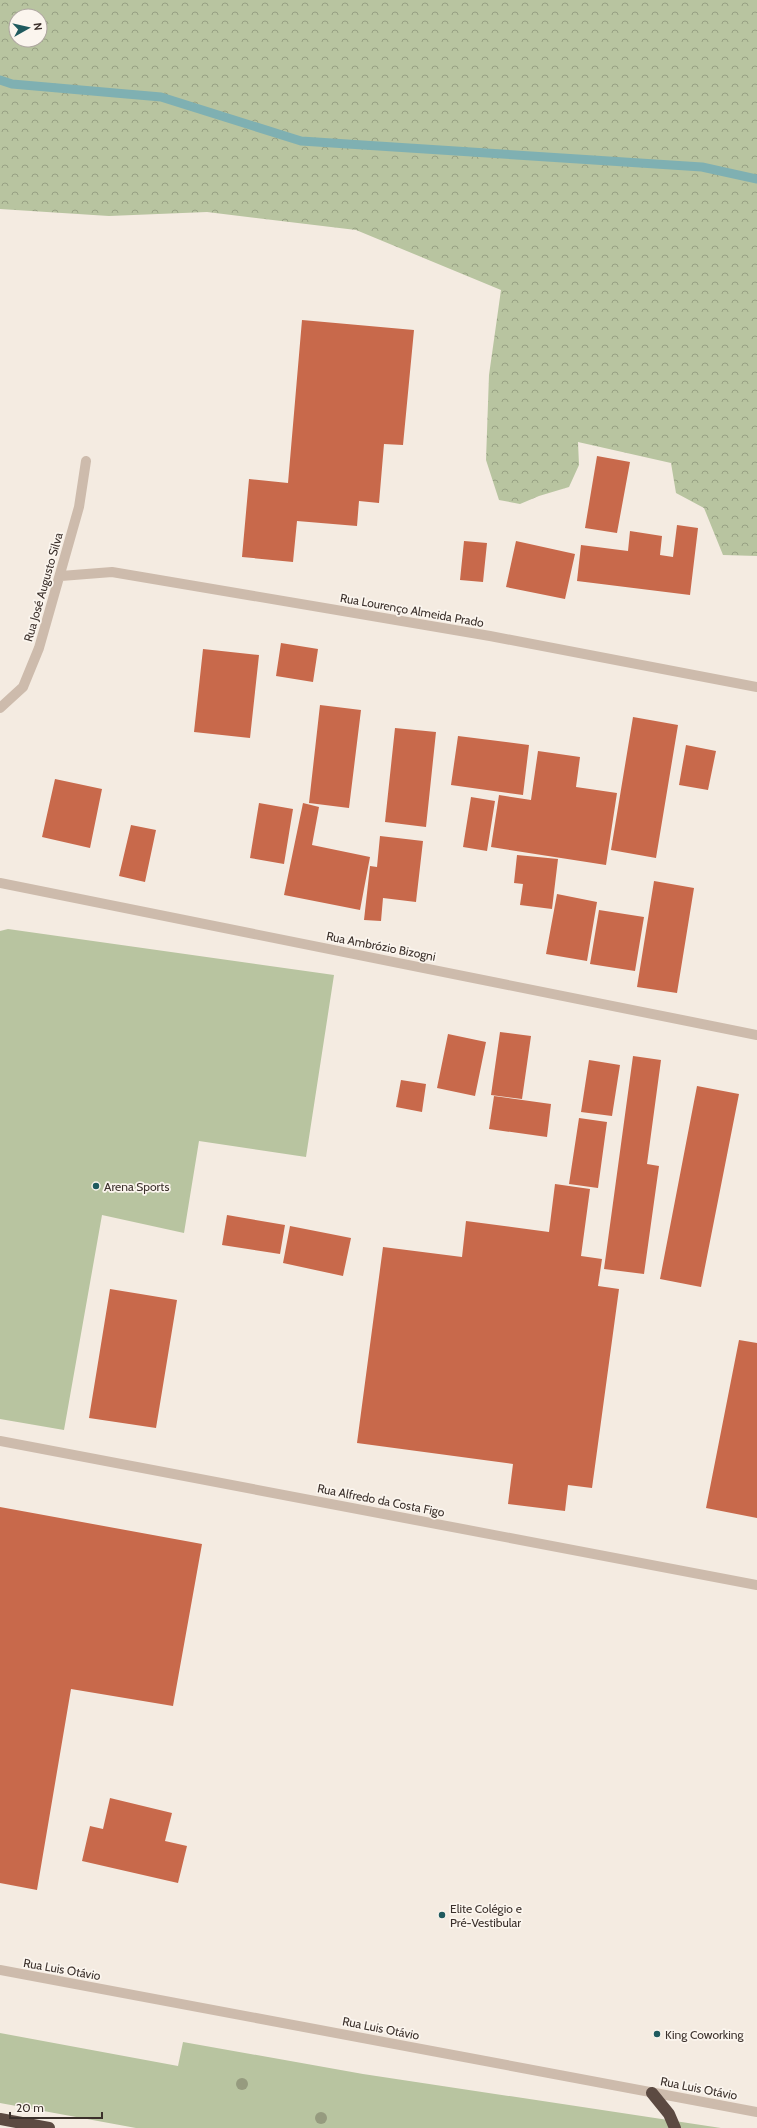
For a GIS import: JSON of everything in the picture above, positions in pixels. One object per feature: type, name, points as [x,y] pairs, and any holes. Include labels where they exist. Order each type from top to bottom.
[{"type":"highway","points":[[652,2093],[669,2114],[675,2128]]},
{"type":"highway","points":[[0,2119],[49,2128]]},
{"type":"street","name":"Rua José Augusto Silva","points":[[0,708],[23,687],[39,648],[61,576],[79,507],[86,461]]},
{"type":"street","name":"Rua Lourenço Almeida Prado","points":[[61,576],[112,572],[490,636],[757,687]]},
{"type":"street","name":"Rua Ambrózio Bizogni","points":[[0,883],[757,1035]]},
{"type":"street","name":"Rua Alfredo da Costa Figo","points":[[0,1441],[757,1585]]},
{"type":"street","name":"Rua Luis Otávio","points":[[0,1970],[757,2112]]},
{"type":"green space","points":[[0,0],[757,0],[757,556],[723,555],[704,508],[676,493],[671,463],[578,442],[579,465],[569,487],[539,496],[520,504],[499,500],[486,460],[489,375],[501,290],[356,230],[207,212],[109,216],[0,209]]},
{"type":"green space","name":"Arena Sports","points":[[8,929],[334,975],[306,1157],[199,1141],[184,1233],[102,1215],[64,1430],[0,1419],[0,931]]},
{"type":"green space","points":[[0,2033],[178,2066],[183,2042],[363,2074],[721,2128],[136,2128],[0,2103]]},
{"type":"building","points":[[302,320],[414,330],[403,445],[384,444],[379,503],[359,501],[357,526],[297,521],[293,562],[242,557],[249,479],[288,483]]},
{"type":"building","points":[[597,456],[630,462],[617,533],[585,528]]},
{"type":"building","points":[[677,525],[698,528],[690,595],[577,581],[581,545],[628,551],[630,531],[662,536],[660,555],[673,557]]},
{"type":"building","points":[[464,541],[487,543],[483,582],[460,580]]},
{"type":"building","points":[[516,541],[575,554],[565,599],[506,587]]},
{"type":"building","points":[[281,643],[318,649],[313,682],[276,676]]},
{"type":"building","points":[[203,649],[259,655],[250,738],[194,732]]},
{"type":"building","points":[[320,705],[361,710],[349,808],[309,803]]},
{"type":"building","points":[[633,717],[678,725],[656,858],[611,850]]},
{"type":"building","points":[[395,728],[436,732],[426,827],[385,822]]},
{"type":"building","points":[[458,736],[529,745],[523,795],[451,785]]},
{"type":"building","points":[[686,745],[716,751],[708,790],[679,785]]},
{"type":"building","points":[[538,751],[580,757],[576,787],[617,793],[606,865],[491,847],[499,795],[531,800]]},
{"type":"building","points":[[55,779],[102,789],[90,848],[42,837]]},
{"type":"building","points":[[471,797],[495,801],[487,851],[463,847]]},
{"type":"building","points":[[259,803],[293,809],[284,864],[250,858]]},
{"type":"building","points":[[303,803],[319,807],[312,845],[370,857],[360,910],[284,895]]},
{"type":"building","points":[[131,825],[156,830],[145,882],[119,876]]},
{"type":"building","points":[[380,836],[423,841],[416,902],[383,898],[381,921],[364,920],[370,866],[377,867]]},
{"type":"building","points":[[517,855],[558,859],[552,909],[520,905],[523,884],[514,883]]},
{"type":"building","points":[[654,881],[694,888],[677,993],[637,987]]},
{"type":"building","points":[[557,894],[597,902],[587,961],[546,954]]},
{"type":"building","points":[[599,910],[644,917],[635,971],[590,964]]},
{"type":"building","points":[[500,1032],[531,1036],[522,1099],[491,1095]]},
{"type":"building","points":[[448,1034],[486,1042],[475,1096],[437,1088]]},
{"type":"building","points":[[633,1056],[661,1060],[647,1164],[659,1166],[644,1274],[604,1269]]},
{"type":"building","points":[[589,1060],[620,1065],[612,1116],[581,1112]]},
{"type":"building","points":[[401,1080],[426,1084],[422,1112],[396,1107]]},
{"type":"building","points":[[697,1086],[739,1094],[701,1287],[660,1279]]},
{"type":"building","points":[[494,1096],[551,1104],[547,1137],[489,1129]]},
{"type":"building","points":[[579,1118],[607,1122],[598,1188],[569,1184]]},
{"type":"building","points":[[555,1184],[590,1189],[581,1256],[602,1259],[598,1286],[619,1289],[592,1488],[568,1485],[565,1511],[508,1504],[513,1464],[357,1443],[383,1247],[462,1257],[466,1221],[549,1232]]},
{"type":"building","points":[[227,1215],[285,1225],[280,1254],[222,1245]]},
{"type":"building","points":[[290,1226],[351,1238],[343,1276],[283,1263]]},
{"type":"building","points":[[110,1289],[177,1300],[156,1428],[89,1418]]},
{"type":"building","points":[[739,1340],[757,1343],[757,1518],[706,1508]]},
{"type":"building","points":[[0,1507],[202,1544],[173,1706],[71,1689],[37,1890],[0,1883]]},
{"type":"building","points":[[110,1798],[172,1813],[165,1841],[187,1846],[178,1883],[82,1861],[90,1826],[103,1829]]},
{"type":"waterway","points":[[0,80],[12,84],[161,97],[301,141],[702,167],[757,179]]},
{"type":"place","name":"Arena Sports","points":[[96,1186]]},
{"type":"place","name":"Elite Colégio e Pré-Vestibular","points":[[442,1915]]},
{"type":"place","name":"King Coworking","points":[[657,2034]]}]
